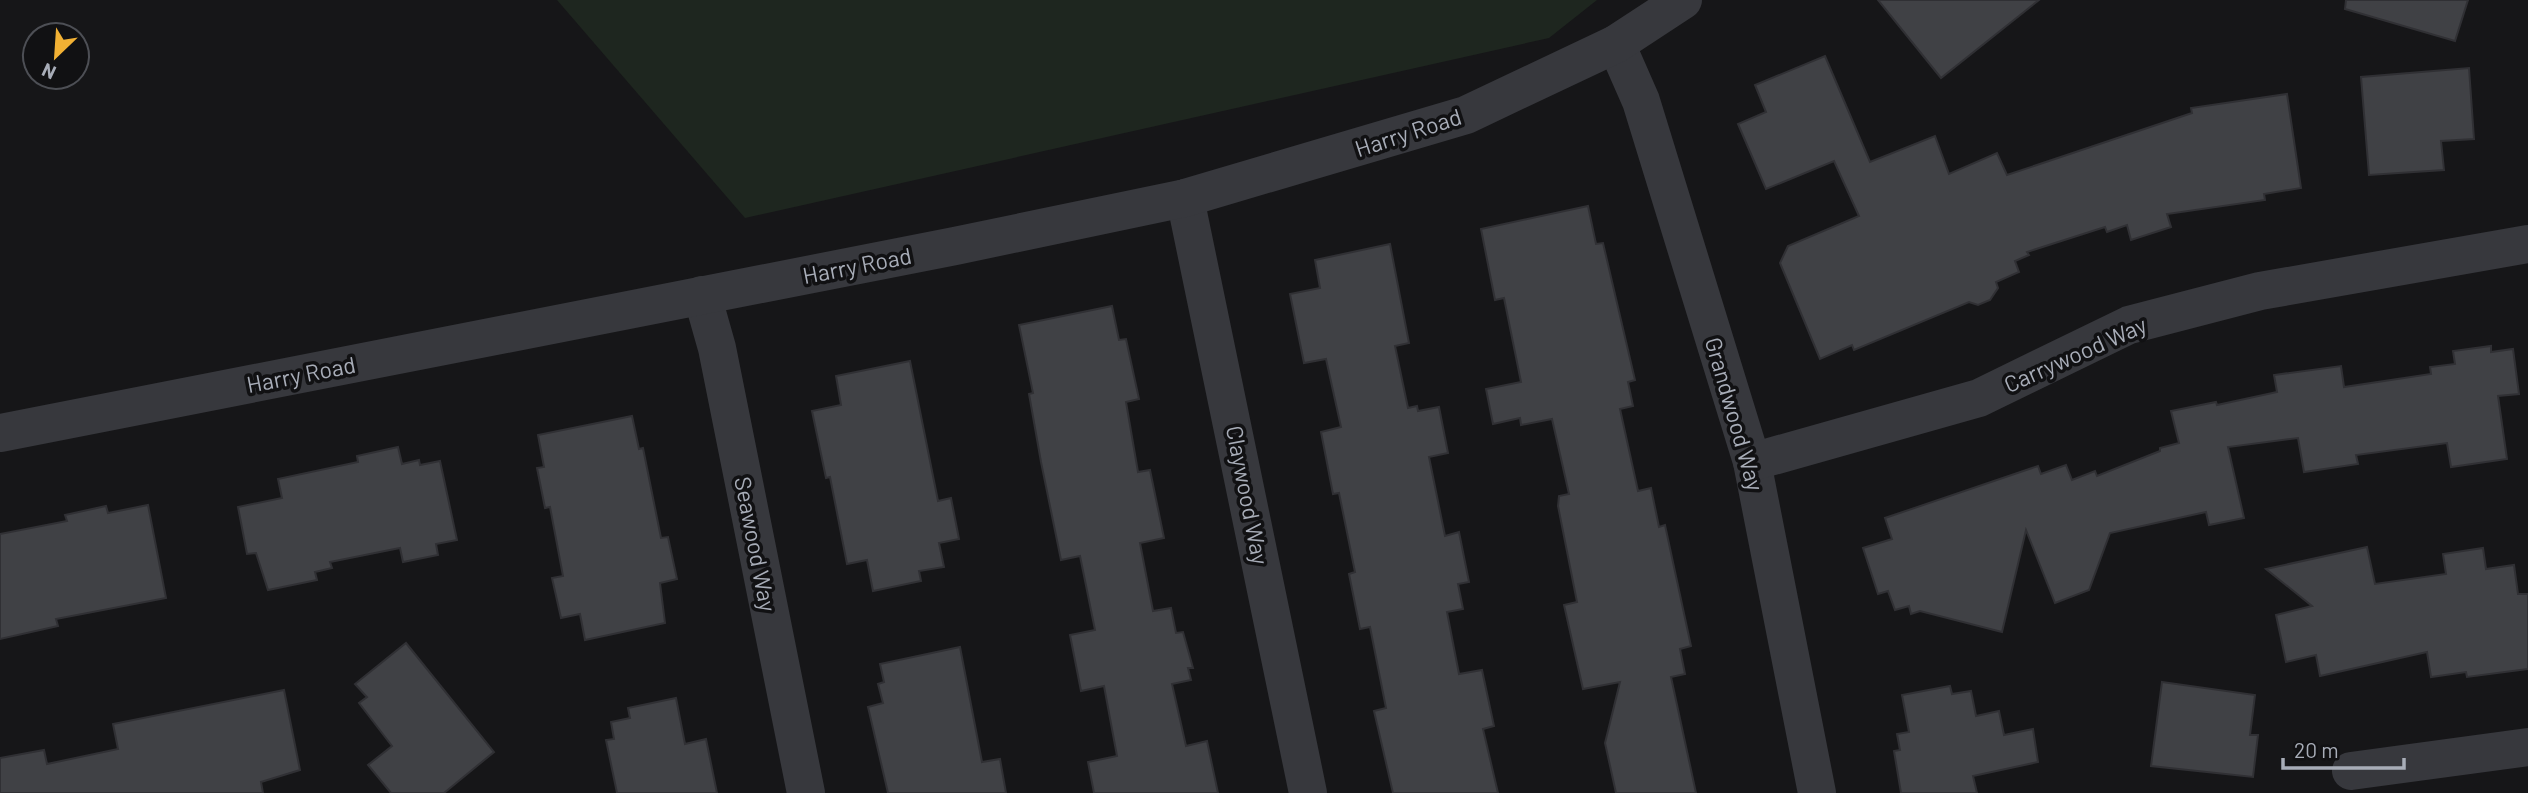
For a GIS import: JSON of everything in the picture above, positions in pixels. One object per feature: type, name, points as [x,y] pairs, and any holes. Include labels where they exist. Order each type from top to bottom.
[{"type":"street","name":"Harry Road","points":[[0,433],[1185,198],[1466,115],[1616,44],[1683,0]]},
{"type":"street","name":"Grandwood Way","points":[[1616,44],[1642,102],[1752,462],[1817,793]]},
{"type":"street","name":"Claywood Way","points":[[1185,198],[1308,793]]},
{"type":"street","name":"Carrywood Way","points":[[1752,462],[1979,398],[2129,324],[2260,291],[2528,244]]},
{"type":"street","name":"Seawood Way","points":[[702,295],[717,348],[806,793]]},
{"type":"street","points":[[2351,771],[2528,747]]},
{"type":"shaded area","points":[[557,0],[1597,0],[1549,38],[745,218]]},
{"type":"building","points":[[1878,0],[2039,0],[1941,78]]},
{"type":"building","points":[[2346,0],[2468,0],[2455,41],[2345,9]]},
{"type":"building","points":[[1825,56],[1870,162],[1935,136],[1949,174],[1997,153],[2007,175],[2192,113],[2191,108],[2287,94],[2301,188],[2264,194],[2265,200],[2167,214],[2171,227],[2131,240],[2127,225],[2107,232],[2105,227],[2027,252],[2029,255],[2015,261],[2019,272],[1996,282],[1998,288],[1990,300],[1978,305],[1969,302],[1854,350],[1852,345],[1820,359],[1780,263],[1788,246],[1859,216],[1834,161],[1766,189],[1738,124],[1766,112],[1755,85]]},
{"type":"building","points":[[2469,68],[2474,139],[2441,141],[2444,170],[2369,175],[2361,77]]},
{"type":"building","points":[[1588,206],[1596,244],[1603,243],[1635,380],[1628,382],[1633,406],[1620,409],[1638,491],[1651,488],[1659,527],[1665,525],[1691,646],[1680,649],[1685,674],[1671,677],[1696,793],[1616,793],[1605,743],[1620,682],[1583,689],[1564,605],[1577,602],[1558,506],[1559,496],[1569,494],[1552,419],[1521,425],[1520,418],[1493,424],[1486,389],[1521,382],[1504,298],[1495,300],[1481,229]]},
{"type":"building","points":[[1390,244],[1409,343],[1395,346],[1408,408],[1417,406],[1418,411],[1439,407],[1448,453],[1429,457],[1445,536],[1459,532],[1469,582],[1458,584],[1463,609],[1447,612],[1459,674],[1482,670],[1494,726],[1483,729],[1498,793],[1393,793],[1374,711],[1386,708],[1370,627],[1360,629],[1349,574],[1355,572],[1339,493],[1333,494],[1321,432],[1341,427],[1326,359],[1304,363],[1290,294],[1320,288],[1315,260]]},
{"type":"building","points":[[1112,306],[1119,340],[1126,339],[1139,399],[1126,402],[1138,472],[1150,470],[1164,538],[1140,543],[1153,611],[1171,608],[1176,633],[1183,632],[1193,668],[1188,668],[1191,680],[1172,684],[1186,746],[1207,741],[1218,793],[1094,793],[1088,762],[1117,756],[1104,686],[1081,691],[1070,635],[1095,630],[1080,556],[1061,560],[1041,462],[1029,394],[1033,393],[1019,325]]},
{"type":"building","points":[[2491,346],[2491,352],[2513,349],[2519,394],[2498,396],[2507,459],[2451,467],[2447,443],[2356,455],[2358,464],[2304,472],[2298,438],[2228,447],[2244,518],[2209,525],[2206,512],[2110,533],[2089,590],[2055,603],[2026,530],[2002,632],[1920,611],[1911,614],[1909,606],[1895,610],[1888,591],[1878,594],[1863,548],[1892,539],[1885,518],[2038,466],[2041,474],[2066,465],[2072,480],[2095,471],[2097,476],[2160,451],[2160,448],[2179,443],[2171,411],[2216,402],[2217,405],[2277,392],[2274,375],[2341,366],[2344,387],[2431,374],[2430,367],[2455,364],[2453,351]]},
{"type":"building","points":[[910,361],[938,501],[951,498],[959,539],[939,543],[944,567],[919,571],[921,581],[873,591],[867,560],[847,564],[830,477],[826,478],[812,411],[841,405],[836,376]]},
{"type":"building","points":[[632,416],[639,449],[643,448],[661,538],[668,537],[677,579],[660,583],[665,623],[585,640],[580,614],[561,618],[552,578],[563,576],[550,507],[545,508],[537,468],[544,467],[538,435]]},
{"type":"building","points":[[398,447],[402,464],[419,460],[420,465],[440,461],[457,540],[436,544],[438,555],[403,562],[400,548],[330,562],[332,568],[315,572],[317,580],[268,590],[256,553],[247,554],[238,507],[282,498],[278,479],[358,462],[357,456]]},
{"type":"building","points":[[148,505],[166,598],[56,619],[58,626],[0,639],[0,534],[67,521],[65,515],[106,506],[108,513]]},
{"type":"building","points":[[2367,547],[2375,584],[2446,574],[2443,554],[2483,548],[2486,569],[2514,565],[2518,594],[2528,594],[2528,669],[2467,677],[2466,672],[2431,677],[2427,652],[2320,676],[2316,655],[2286,662],[2276,615],[2312,606],[2266,569]]},
{"type":"building","points":[[406,643],[494,752],[444,793],[391,793],[368,765],[392,746],[359,703],[367,697],[355,684]]},
{"type":"building","points":[[960,647],[982,762],[1000,759],[1006,793],[888,793],[868,707],[883,703],[878,684],[884,682],[880,664]]},
{"type":"building","points":[[2162,682],[2255,695],[2250,735],[2258,735],[2253,777],[2151,766]]},
{"type":"building","points":[[1950,686],[1952,694],[1971,691],[1976,716],[1999,711],[2004,735],[2033,729],[2038,762],[1973,776],[1977,793],[1901,793],[1894,751],[1900,750],[1897,734],[1909,732],[1902,695]]},
{"type":"building","points":[[284,690],[300,770],[261,782],[263,793],[0,793],[0,758],[44,750],[47,764],[118,749],[113,724]]},
{"type":"building","points":[[676,698],[685,744],[706,739],[717,793],[617,793],[606,740],[614,739],[611,722],[630,718],[628,708]]}]
